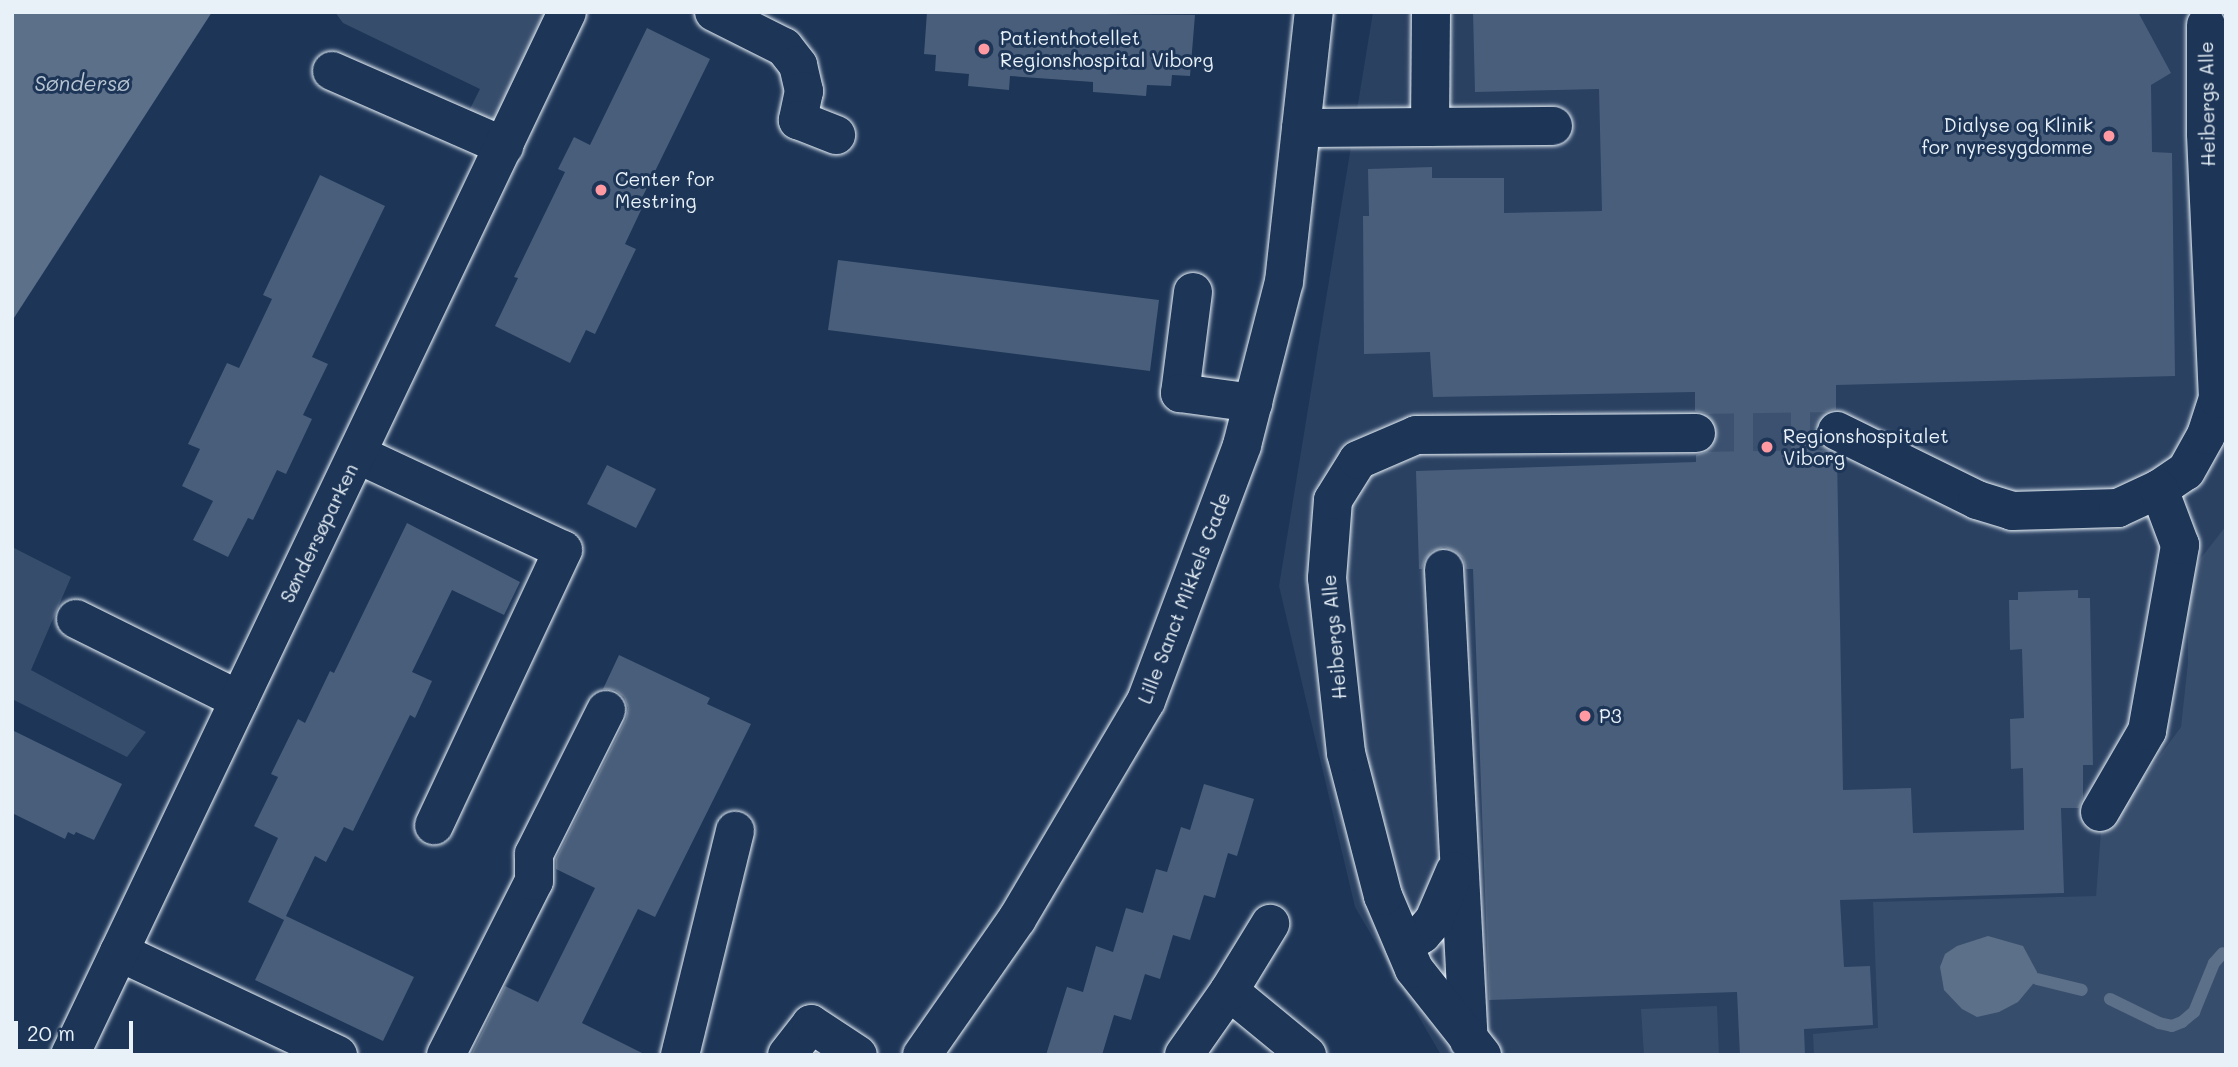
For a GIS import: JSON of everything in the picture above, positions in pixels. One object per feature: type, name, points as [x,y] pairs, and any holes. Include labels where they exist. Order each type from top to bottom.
[{"type":"street","name":"Søndersøparken","points":[[76,1053],[119,952],[568,12]]},
{"type":"street","points":[[714,12],[784,47],[798,65],[804,91],[798,120],[836,135]]},
{"type":"street","name":"Lille Sanct Mikkels Gade","points":[[922,1055],[1017,919],[1146,701],[1242,445],[1284,282],[1314,12]]},
{"type":"street","points":[[1430,127],[1431,12]]},
{"type":"street","name":"Heibergs Alle","points":[[1837,431],[1978,500],[2012,511],[2118,508],[2159,489],[2186,471],[2222,398],[2216,133],[2209,20]]},
{"type":"street","points":[[332,71],[504,146]]},
{"type":"street","points":[[1301,128],[1553,127]]},
{"type":"street","points":[[1193,292],[1180,393],[1253,403]]},
{"type":"street","name":"Heibergs Alle","points":[[1475,1047],[1414,969],[1383,896],[1346,754],[1326,578],[1333,500],[1358,460],[1416,435],[1696,433]]},
{"type":"street","points":[[357,454],[563,550],[433,825]]},
{"type":"street","points":[[2100,812],[2147,731],[2180,545],[2159,489]]},
{"type":"street","name":"Heibergs Alle","points":[[1444,569],[1459,863],[1475,1047]]},
{"type":"street","points":[[76,619],[239,700]]},
{"type":"street","points":[[446,1055],[534,881],[534,854],[606,710]]},
{"type":"street","points":[[680,1055],[735,831]]},
{"type":"street","name":"Heibergs Alle","points":[[1404,945],[1422,934],[1434,920],[1459,863]]},
{"type":"street","points":[[1184,1055],[1270,924]]},
{"type":"street","points":[[119,952],[338,1055]]},
{"type":"street","points":[[1229,990],[1307,1055]]},
{"type":"street","points":[[787,1055],[811,1024],[858,1055]]},
{"type":"shaded area","points":[[335,12],[551,12],[495,132],[466,117],[480,89],[343,23]]},
{"type":"shaded area","points":[[1373,12],[2226,12],[2226,1055],[1441,1055],[1355,907],[1279,586]]},
{"type":"shaded area","points":[[2226,526],[2226,1055],[1814,1055],[1813,1034],[1878,1028],[1873,902],[2096,896],[2102,818],[2128,769],[2145,776],[2181,727],[2188,663],[2187,576]]},
{"type":"shaded area","points":[[12,547],[71,577],[31,670],[146,732],[127,757],[12,699]]},
{"type":"shaded area","points":[[1717,1006],[1719,1055],[1644,1055],[1641,1009]]},
{"type":"water","name":"Søndersø","points":[[12,12],[212,12],[12,321]]},
{"type":"water","points":[[1988,936],[2023,946],[2037,972],[2037,979],[2018,1002],[1999,1012],[1977,1017],[1962,1009],[1944,990],[1940,967],[1945,954],[1957,946]]},
{"type":"building","name":"Patienthotellet Regionshospital Viborg","points":[[927,12],[1195,15],[1190,76],[1172,75],[1171,86],[1147,85],[1146,96],[1093,92],[1093,82],[1010,76],[1009,90],[968,86],[969,74],[935,71],[936,55],[924,54]]},
{"type":"building","name":"Regionshospitalet Viborg","points":[[1473,12],[2138,12],[2171,73],[2151,85],[2152,152],[2172,153],[2175,376],[1836,385],[1836,409],[1824,413],[1817,422],[1815,433],[1819,443],[1837,455],[1843,790],[1911,788],[1913,833],[2024,830],[2023,768],[2011,769],[2010,719],[2024,718],[2022,649],[2010,650],[2009,600],[2018,600],[2018,592],[2078,590],[2078,598],[2090,598],[2093,765],[2083,765],[2083,797],[2079,808],[2061,808],[2064,893],[1840,900],[1844,967],[1870,966],[1873,1025],[1804,1029],[1805,1055],[1740,1055],[1737,992],[1489,1000],[1473,569],[1466,569],[1463,558],[1454,550],[1444,547],[1432,551],[1425,559],[1422,569],[1419,569],[1416,471],[1696,462],[1696,455],[1706,452],[1715,444],[1718,432],[1715,423],[1707,414],[1695,411],[1695,392],[1433,397],[1430,352],[1364,354],[1363,216],[1369,216],[1368,169],[1432,167],[1432,178],[1504,178],[1504,213],[1602,211],[1599,89],[1475,92]]},
{"type":"building","name":"Center for Mestring","points":[[647,28],[710,59],[638,206],[642,208],[625,244],[636,249],[595,334],[586,330],[570,363],[495,326],[518,278],[514,277],[565,172],[558,169],[574,137],[590,145]]},
{"type":"building","points":[[320,175],[385,206],[312,357],[328,364],[303,415],[312,419],[286,474],[277,470],[253,520],[248,518],[228,557],[193,540],[213,501],[182,486],[200,449],[188,444],[227,363],[239,368],[272,299],[263,295]]},
{"type":"building","points":[[838,260],[1159,300],[1150,371],[828,330]]},
{"type":"building","points":[[607,465],[656,489],[636,528],[587,504]]},
{"type":"building","points":[[407,523],[520,582],[504,615],[452,590],[412,672],[432,681],[415,718],[410,715],[353,831],[344,827],[326,862],[315,856],[286,916],[414,977],[383,1041],[255,980],[284,920],[248,902],[278,838],[254,826],[278,777],[271,774],[298,719],[305,723],[330,671],[334,673]]},
{"type":"building","points":[[619,655],[710,698],[707,704],[751,724],[655,917],[638,909],[582,1023],[646,1055],[471,1055],[505,986],[538,1002],[595,888],[556,869],[556,859],[626,719],[628,708],[624,697],[615,690],[603,689]]},
{"type":"building","points":[[12,730],[122,784],[94,840],[76,832],[74,835],[68,832],[65,839],[12,813]]},
{"type":"building","points":[[1204,784],[1254,799],[1237,856],[1228,853],[1215,898],[1204,895],[1190,940],[1173,935],[1160,979],[1145,974],[1131,1020],[1114,1015],[1102,1055],[1046,1055],[1067,987],[1083,992],[1096,946],[1113,952],[1126,908],[1143,913],[1156,869],[1167,872],[1181,827],[1190,830]]},
{"type":"waterway","points":[[2110,999],[2159,1023],[2172,1026],[2182,1022],[2194,1012],[2214,963],[2223,953]]},
{"type":"waterway","points":[[2037,979],[2082,990]]},
{"type":"tunnel","points":[[1696,433],[1837,431]]},
{"type":"place","name":"Patienthotellet Regionshospital Viborg","points":[[984,49]]},
{"type":"place","name":"Dialyse og Klinik for nyresygdomme","points":[[2109,136]]},
{"type":"place","name":"Center for Mestring","points":[[601,190]]},
{"type":"place","name":"Regionshospitalet Viborg","points":[[1767,447]]},
{"type":"place","name":"P3","points":[[1585,716]]}]
